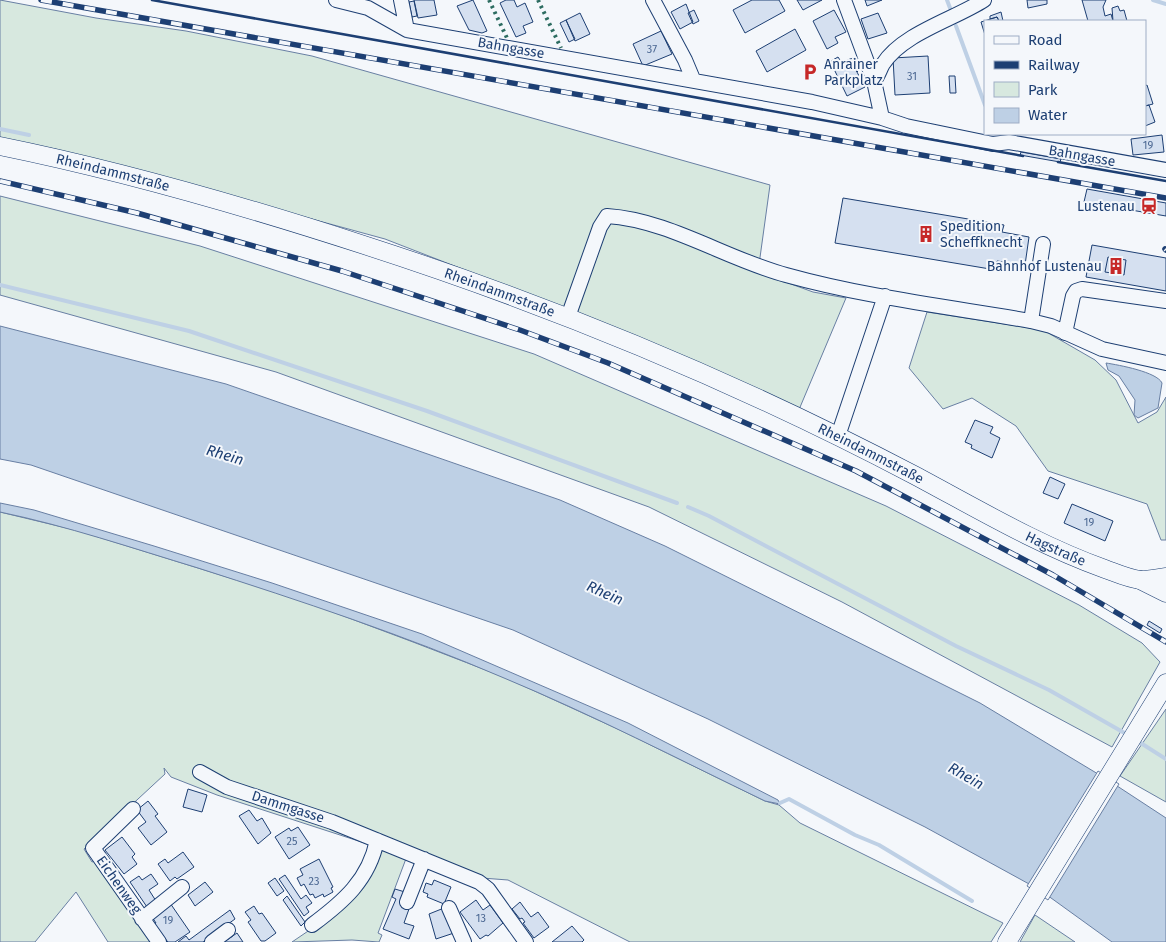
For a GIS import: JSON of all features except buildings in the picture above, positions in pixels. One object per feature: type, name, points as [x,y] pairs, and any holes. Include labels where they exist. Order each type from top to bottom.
[{"type":"main road","name":"Rheindammstraße","points":[[0,146],[147,180],[266,213],[465,278],[568,317],[738,388],[838,436],[975,508]]},
{"type":"main road","name":"Hagstraße","points":[[975,508],[1080,560],[1140,580],[1166,593]]},
{"type":"main road","name":"Hagstraße","points":[[1140,580],[1166,577]]},
{"type":"main road","points":[[1007,942],[1166,683]]},
{"type":"street","points":[[401,0],[406,30]]},
{"type":"street","points":[[653,0],[685,60],[693,80]]},
{"type":"street","points":[[844,0],[874,81],[882,118]]},
{"type":"street","points":[[874,81],[883,64],[901,46],[930,28],[984,0]]},
{"type":"street","name":"Bahngasse","points":[[345,1],[368,8],[406,30],[812,102],[882,118],[906,126],[993,144],[1010,142],[1166,170]]},
{"type":"street","points":[[568,317],[600,227],[607,216],[625,217],[658,227],[784,275],[829,286],[1031,321],[1102,349],[1166,363]]},
{"type":"street","points":[[1031,321],[1043,244]]},
{"type":"street","points":[[1065,333],[1073,296],[1082,289],[1166,301]]},
{"type":"street","points":[[838,436],[885,296]]},
{"type":"street","name":"Dammgasse","points":[[200,772],[227,788],[332,822],[479,882],[488,889],[526,942]]},
{"type":"street","name":"Eichenweg","points":[[133,809],[93,848],[159,942]]},
{"type":"street","points":[[312,925],[346,900],[367,871],[377,840]]},
{"type":"street","points":[[408,902],[424,859]]},
{"type":"street","name":"Eichenweg","points":[[142,919],[182,887]]},
{"type":"street","points":[[449,908],[464,942]]},
{"type":"street","points":[[212,942],[228,930]]},
{"type":"green space","points":[[0,0],[96,18],[186,31],[312,56],[770,185],[758,272],[813,292],[846,298],[798,412],[573,312],[385,239],[55,149],[0,139]]},
{"type":"green space","points":[[0,196],[200,246],[534,354],[886,506],[1079,605],[1142,643],[1160,662],[1112,747],[842,602],[649,507],[276,372],[0,295]]},
{"type":"green space","points":[[927,312],[1043,330],[1095,360],[1116,380],[1138,423],[1157,412],[1166,397],[1166,540],[1161,540],[1147,504],[1048,471],[1016,426],[972,398],[943,409],[909,368]]},
{"type":"green space","points":[[0,512],[79,531],[301,600],[504,677],[620,730],[765,801],[779,805],[800,823],[1003,923],[991,942],[630,942],[508,880],[482,878],[407,856],[378,933],[382,935],[379,942],[352,940],[292,942],[342,908],[380,848],[217,795],[171,777],[164,768],[165,774],[84,849],[92,862],[95,861],[152,942],[108,942],[76,892],[35,942],[0,942]]},
{"type":"green space","points":[[1166,709],[1166,802],[1120,776]]},
{"type":"green space","points":[[1035,915],[1075,942],[1020,942]]},
{"type":"water","name":"Rhein","points":[[0,326],[226,384],[560,500],[665,546],[980,703],[1108,780],[1166,818],[1166,942],[1112,942],[1040,890],[925,827],[708,719],[513,630],[31,465],[0,459]]},
{"type":"water","points":[[1106,363],[1137,370],[1159,379],[1162,383],[1158,408],[1138,418],[1134,415],[1135,400],[1119,376],[1108,370]]},
{"type":"water","points":[[0,503],[34,510],[154,546],[272,583],[422,634],[628,723],[778,800],[780,804],[765,801],[570,707],[428,647],[314,606],[198,568],[75,531],[0,512]]},
{"type":"pier","points":[[1098,771],[1119,784],[1048,900],[1027,886]]},
{"type":"waterway","points":[[947,0],[950,8]]},
{"type":"waterway","points":[[1153,0],[1166,4]]},
{"type":"waterway","points":[[956,26],[984,102]]},
{"type":"waterway","points":[[0,129],[29,135]]},
{"type":"waterway","points":[[0,285],[189,331],[427,411],[677,503]]},
{"type":"waterway","points":[[688,507],[709,516],[956,646],[1049,690],[1128,735]]},
{"type":"waterway","points":[[1136,740],[1166,759]]},
{"type":"waterway","points":[[780,803],[789,799],[855,835],[879,845],[972,901]]},
{"type":"railway","points":[[41,0],[1166,198]]},
{"type":"railway","points":[[0,181],[137,213],[342,271],[520,330],[608,363],[856,471],[1053,575],[1166,642]]},
{"type":"hedge","points":[[489,0],[507,38]]},
{"type":"hedge","points":[[538,0],[561,48]]},
{"type":"wall","points":[[152,0],[1023,156]]},
{"type":"wall","points":[[1058,162],[1166,181]]},
{"type":"place","name":"Anrainer Parkplatz","points":[[810,72]]},
{"type":"place","name":"Lustenau","points":[[1149,206]]},
{"type":"place","name":"Spedition Scheffknecht","points":[[926,234]]},
{"type":"place","name":"Bahnhof Lustenau","points":[[1116,266]]}]
